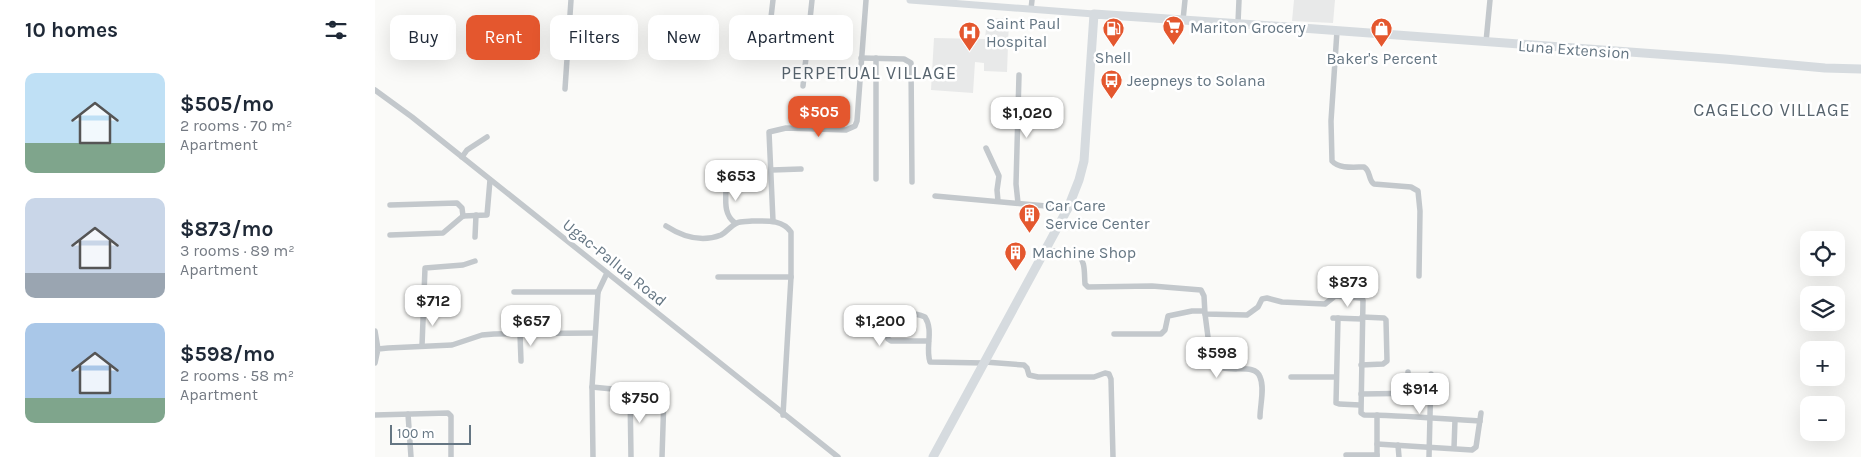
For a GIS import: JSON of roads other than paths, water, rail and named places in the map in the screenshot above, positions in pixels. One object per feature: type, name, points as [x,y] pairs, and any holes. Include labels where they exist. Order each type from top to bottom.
[{"type":"highway","name":"Luna Extension","points":[[1094,14],[1288,26],[1825,68],[1861,69]]},
{"type":"highway","points":[[933,457],[1046,250],[1068,208],[1079,180],[1084,161],[1094,14]]},
{"type":"main road","points":[[910,0],[1094,14]]},
{"type":"street","points":[[565,90],[571,0]]},
{"type":"street","points":[[771,15],[773,0]]},
{"type":"street","points":[[803,86],[812,0]]},
{"type":"street","points":[[773,221],[769,132],[786,128],[847,130],[855,126],[859,98],[866,0]]},
{"type":"street","points":[[1031,9],[1032,0]]},
{"type":"street","points":[[1183,20],[1185,0]]},
{"type":"street","points":[[1238,23],[1239,0]]},
{"type":"street","points":[[1487,42],[1490,0]]},
{"type":"street","points":[[1337,31],[1331,121],[1332,161],[1335,165],[1340,166],[1364,167],[1367,169],[1371,182],[1374,184],[1411,187],[1418,191],[1421,211],[1419,276]]},
{"type":"street","points":[[861,58],[904,59],[911,63],[912,182]]},
{"type":"street","points":[[876,58],[877,179]]},
{"type":"street","points":[[1018,203],[1016,184],[1019,75]]},
{"type":"street","name":"Ugac-Pallua Road","points":[[375,90],[462,157],[838,457]]},
{"type":"street","points":[[462,157],[467,150],[487,137]]},
{"type":"street","points":[[986,148],[999,176],[997,190],[999,201]]},
{"type":"street","points":[[772,170],[801,170]]},
{"type":"street","points":[[390,235],[443,233],[463,216],[488,214],[490,180]]},
{"type":"street","points":[[726,186],[726,206],[729,218],[735,223]]},
{"type":"street","points":[[935,196],[1068,208]]},
{"type":"street","points":[[390,205],[457,204],[462,208],[463,216]]},
{"type":"street","points":[[475,215],[475,237]]},
{"type":"street","points":[[666,226],[675,232],[697,239],[722,234],[735,223],[740,222],[773,221],[785,226],[791,232],[791,277],[783,415]]},
{"type":"street","points":[[1046,250],[1081,256],[1084,263],[1085,284],[1088,287],[1152,286],[1201,290],[1204,296],[1211,360],[1219,368],[1254,370],[1260,376],[1260,417]]},
{"type":"street","points":[[422,346],[425,268],[463,265],[475,261]]},
{"type":"street","points":[[593,457],[592,387],[598,292],[607,274]]},
{"type":"street","points":[[718,278],[791,277]]},
{"type":"street","points":[[514,292],[598,292]]},
{"type":"street","points":[[1114,334],[1161,334],[1165,330],[1168,316],[1192,311],[1247,315],[1258,307],[1262,299],[1267,298],[1282,302],[1325,304],[1335,296],[1361,298],[1363,300],[1360,410],[1364,415],[1480,421]]},
{"type":"street","points":[[929,341],[891,341],[887,339],[886,316],[890,313],[925,316],[929,323],[931,362],[985,362],[1024,366],[1027,368],[1029,376],[1038,377],[1109,374],[1111,379],[1113,457]]},
{"type":"street","points":[[1360,405],[1337,403],[1336,318],[1384,318],[1386,320],[1387,361],[1383,364],[1361,364]]},
{"type":"street","points":[[375,331],[378,349],[375,363]]},
{"type":"street","points":[[378,349],[452,345],[482,335],[595,333]]},
{"type":"street","points":[[520,334],[521,361]]},
{"type":"street","points":[[1408,372],[1408,394]]},
{"type":"street","points":[[1429,457],[1431,374]]},
{"type":"street","points":[[1291,377],[1336,377]]},
{"type":"street","points":[[592,387],[657,392],[664,396],[662,457]]},
{"type":"street","points":[[629,391],[631,457]]},
{"type":"street","points":[[1361,394],[1430,393]]},
{"type":"street","points":[[1377,444],[1472,450],[1476,447],[1481,413]]},
{"type":"street","points":[[409,414],[411,457]]},
{"type":"street","points":[[375,415],[450,414],[451,457]]},
{"type":"street","points":[[1346,455],[1377,456],[1377,415]]},
{"type":"street","points":[[1454,448],[1455,420]]},
{"type":"street","points":[[1398,445],[1399,457]]},
{"type":"place","name":"Mariton Grocery","points":[[1174,46]]},
{"type":"place","name":"Shell","points":[[1113,47]]},
{"type":"place","name":"Baker's Percent","points":[[1382,48]]},
{"type":"place","name":"Saint Paul Hospital","points":[[970,51]]},
{"type":"place","name":"Jeepneys to Solana","points":[[1111,99]]},
{"type":"place","name":"Car Care Service Center","points":[[1029,233]]},
{"type":"place","name":"Machine Shop","points":[[1016,271]]},
{"type":"district","name":"PERPETUAL VILLAGE","points":[[869,73]]},
{"type":"district","name":"CAGELCO VILLAGE","points":[[1772,110]]}]
